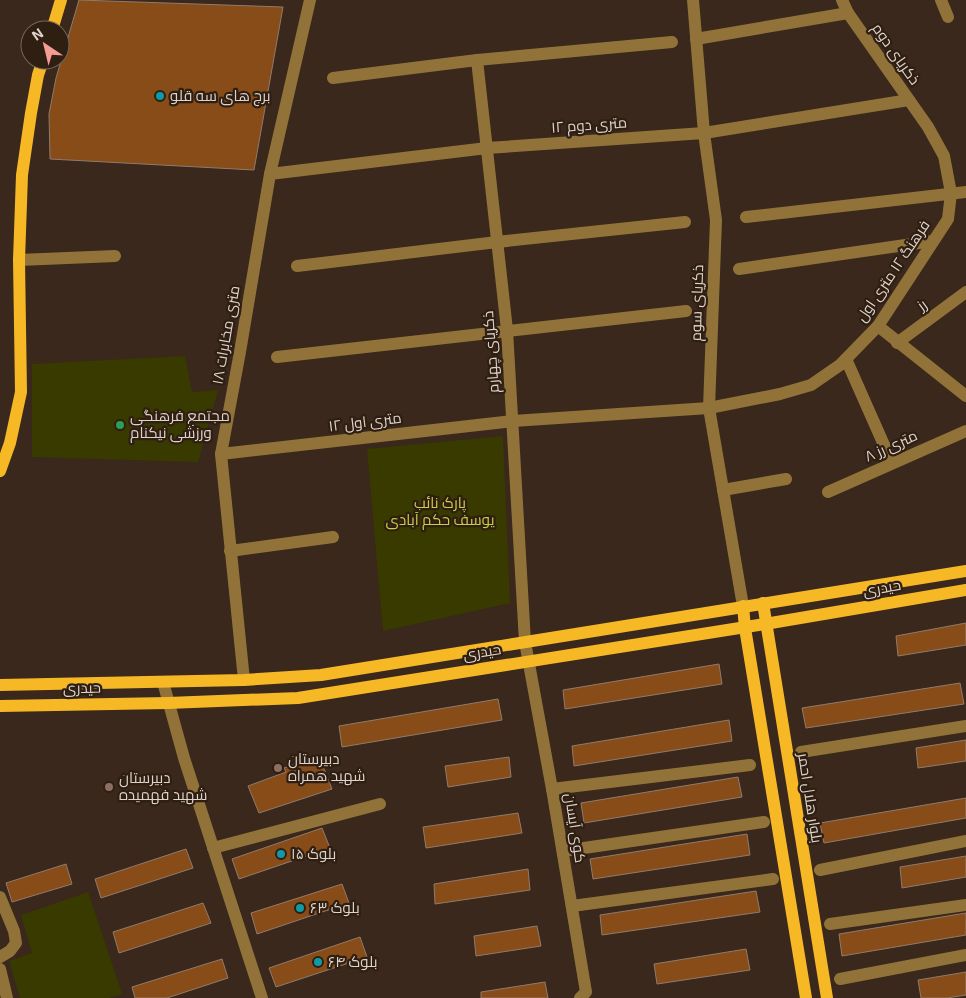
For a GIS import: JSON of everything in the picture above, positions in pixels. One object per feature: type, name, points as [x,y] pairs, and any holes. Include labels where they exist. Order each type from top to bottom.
[{"type":"main road","points":[[55,20],[61,0]]},
{"type":"main road","points":[[0,471],[10,442],[20,392],[19,260],[22,175],[31,113],[40,70]]},
{"type":"main road","name":"حیدری","points":[[0,686],[244,680],[321,675],[966,571]]},
{"type":"main road","name":"حیدری","points":[[0,706],[168,703],[298,698],[745,628],[966,590]]},
{"type":"main road","name":"بلوار هلال احمر","points":[[762,604],[827,998]]},
{"type":"main road","points":[[744,606],[745,628],[806,998]]},
{"type":"street","name":"۱۸ متری مخابرات","points":[[244,680],[221,454],[270,174],[310,0]]},
{"type":"street","name":"ذکریای سوم","points":[[693,0],[704,133],[716,220],[709,408],[744,606]]},
{"type":"street","name":"ذکریای دوم","points":[[842,0],[848,13],[909,100]]},
{"type":"street","points":[[941,0],[948,16]]},
{"type":"street","points":[[696,39],[848,13]]},
{"type":"street","points":[[333,78],[478,60],[672,42]]},
{"type":"street","name":"ذکریای چهارم","points":[[478,60],[507,330],[525,642]]},
{"type":"street","name":"۱۲ متری دوم","points":[[270,174],[487,148],[704,133],[909,100]]},
{"type":"street","name":"فرهنگ ۱۲ متری اول","points":[[513,421],[709,408],[780,394],[811,385],[840,365],[878,326],[948,219],[951,193],[944,156],[909,100]]},
{"type":"street","points":[[746,217],[966,192]]},
{"type":"street","points":[[297,266],[685,222]]},
{"type":"street","points":[[739,269],[934,241]]},
{"type":"street","points":[[19,260],[115,256]]},
{"type":"street","name":"رز","points":[[897,343],[966,292]]},
{"type":"street","points":[[277,357],[686,311]]},
{"type":"street","points":[[878,326],[897,343],[964,392]]},
{"type":"street","points":[[846,359],[892,463]]},
{"type":"street","name":"۱۲ متری اول","points":[[221,454],[513,421]]},
{"type":"street","name":"۸ متری رز","points":[[828,492],[966,431]]},
{"type":"street","points":[[723,490],[786,479]]},
{"type":"street","points":[[230,551],[333,537]]},
{"type":"street","name":"کوی آیسان","points":[[525,642],[563,850],[586,992],[580,998]]},
{"type":"street","points":[[164,682],[168,703],[262,998]]},
{"type":"street","points":[[801,752],[966,726]]},
{"type":"street","points":[[552,789],[750,765]]},
{"type":"street","points":[[213,848],[380,804]]},
{"type":"street","points":[[563,850],[764,822]]},
{"type":"street","points":[[820,870],[966,841]]},
{"type":"street","points":[[572,906],[773,879]]},
{"type":"street","points":[[0,897],[14,931],[16,943],[10,951],[0,957]]},
{"type":"street","points":[[830,924],[966,905]]},
{"type":"street","points":[[840,979],[966,956]]},
{"type":"street","points":[[0,969],[7,998]]},
{"type":"green space","name":"مجتمع فرهنگی ورزشی نیکنام","points":[[185,356],[192,392],[218,390],[198,462],[32,457],[32,364]]},
{"type":"green space","name":"پارک نائب یوسف حکم آبادی","points":[[503,436],[510,603],[383,631],[367,449]]},
{"type":"green space","points":[[88,892],[122,994],[109,998],[20,998],[9,961],[32,953],[21,915]]},
{"type":"building","name":"برج های سه قلو","points":[[79,0],[283,7],[254,170],[50,159],[49,114],[58,70],[70,70],[70,31]]},
{"type":"building","points":[[966,623],[966,645],[898,656],[896,636]]},
{"type":"building","points":[[719,664],[722,684],[565,709],[563,690]]},
{"type":"building","points":[[960,683],[964,704],[806,728],[802,708]]},
{"type":"building","points":[[498,699],[502,720],[342,747],[339,726]]},
{"type":"building","points":[[729,720],[732,741],[574,766],[572,746]]},
{"type":"building","points":[[966,740],[966,761],[918,768],[916,748]]},
{"type":"building","points":[[319,756],[332,789],[259,813],[248,786],[286,772],[284,768]]},
{"type":"building","points":[[509,757],[511,777],[448,787],[445,766]]},
{"type":"building","points":[[738,777],[742,797],[584,823],[581,803]]},
{"type":"building","points":[[966,798],[966,818],[824,843],[820,823]]},
{"type":"building","points":[[518,813],[522,833],[426,848],[423,827]]},
{"type":"building","name":"بلوک ۱۵","points":[[322,828],[330,848],[239,879],[232,859]]},
{"type":"building","points":[[747,834],[750,855],[593,879],[590,859]]},
{"type":"building","points":[[186,849],[193,868],[101,898],[95,879]]},
{"type":"building","points":[[966,856],[966,877],[902,888],[900,867]]},
{"type":"building","points":[[66,864],[72,884],[12,902],[6,883]]},
{"type":"building","points":[[528,869],[530,890],[435,904],[434,884]]},
{"type":"building","name":"بلوک ۶۳","points":[[342,884],[349,903],[257,934],[251,913]]},
{"type":"building","points":[[756,891],[760,912],[602,935],[600,915]]},
{"type":"building","points":[[203,903],[211,923],[119,953],[113,932]]},
{"type":"building","points":[[966,913],[966,935],[842,956],[839,934]]},
{"type":"building","points":[[537,926],[541,946],[476,956],[474,936]]},
{"type":"building","name":"بلوک ۶۴","points":[[360,937],[367,957],[276,987],[269,968]]},
{"type":"building","points":[[746,949],[750,970],[657,984],[654,964]]},
{"type":"building","points":[[222,959],[228,978],[167,998],[135,998],[132,987]]},
{"type":"building","points":[[966,972],[966,995],[947,998],[921,998],[918,980]]},
{"type":"building","points":[[545,982],[548,998],[481,998],[481,992]]},
{"type":"place","name":"برج های سه قلو","points":[[160,96]]},
{"type":"place","name":"مجتمع فرهنگی ورزشی نیکنام","points":[[120,425]]},
{"type":"place","name":"دبیرستان شهید همراه","points":[[278,768]]},
{"type":"place","name":"دبیرستان شهید فهمیده","points":[[109,787]]},
{"type":"place","name":"بلوک ۱۵","points":[[281,854]]},
{"type":"place","name":"بلوک ۶۳","points":[[300,908]]},
{"type":"place","name":"بلوک ۶۴","points":[[318,962]]}]
